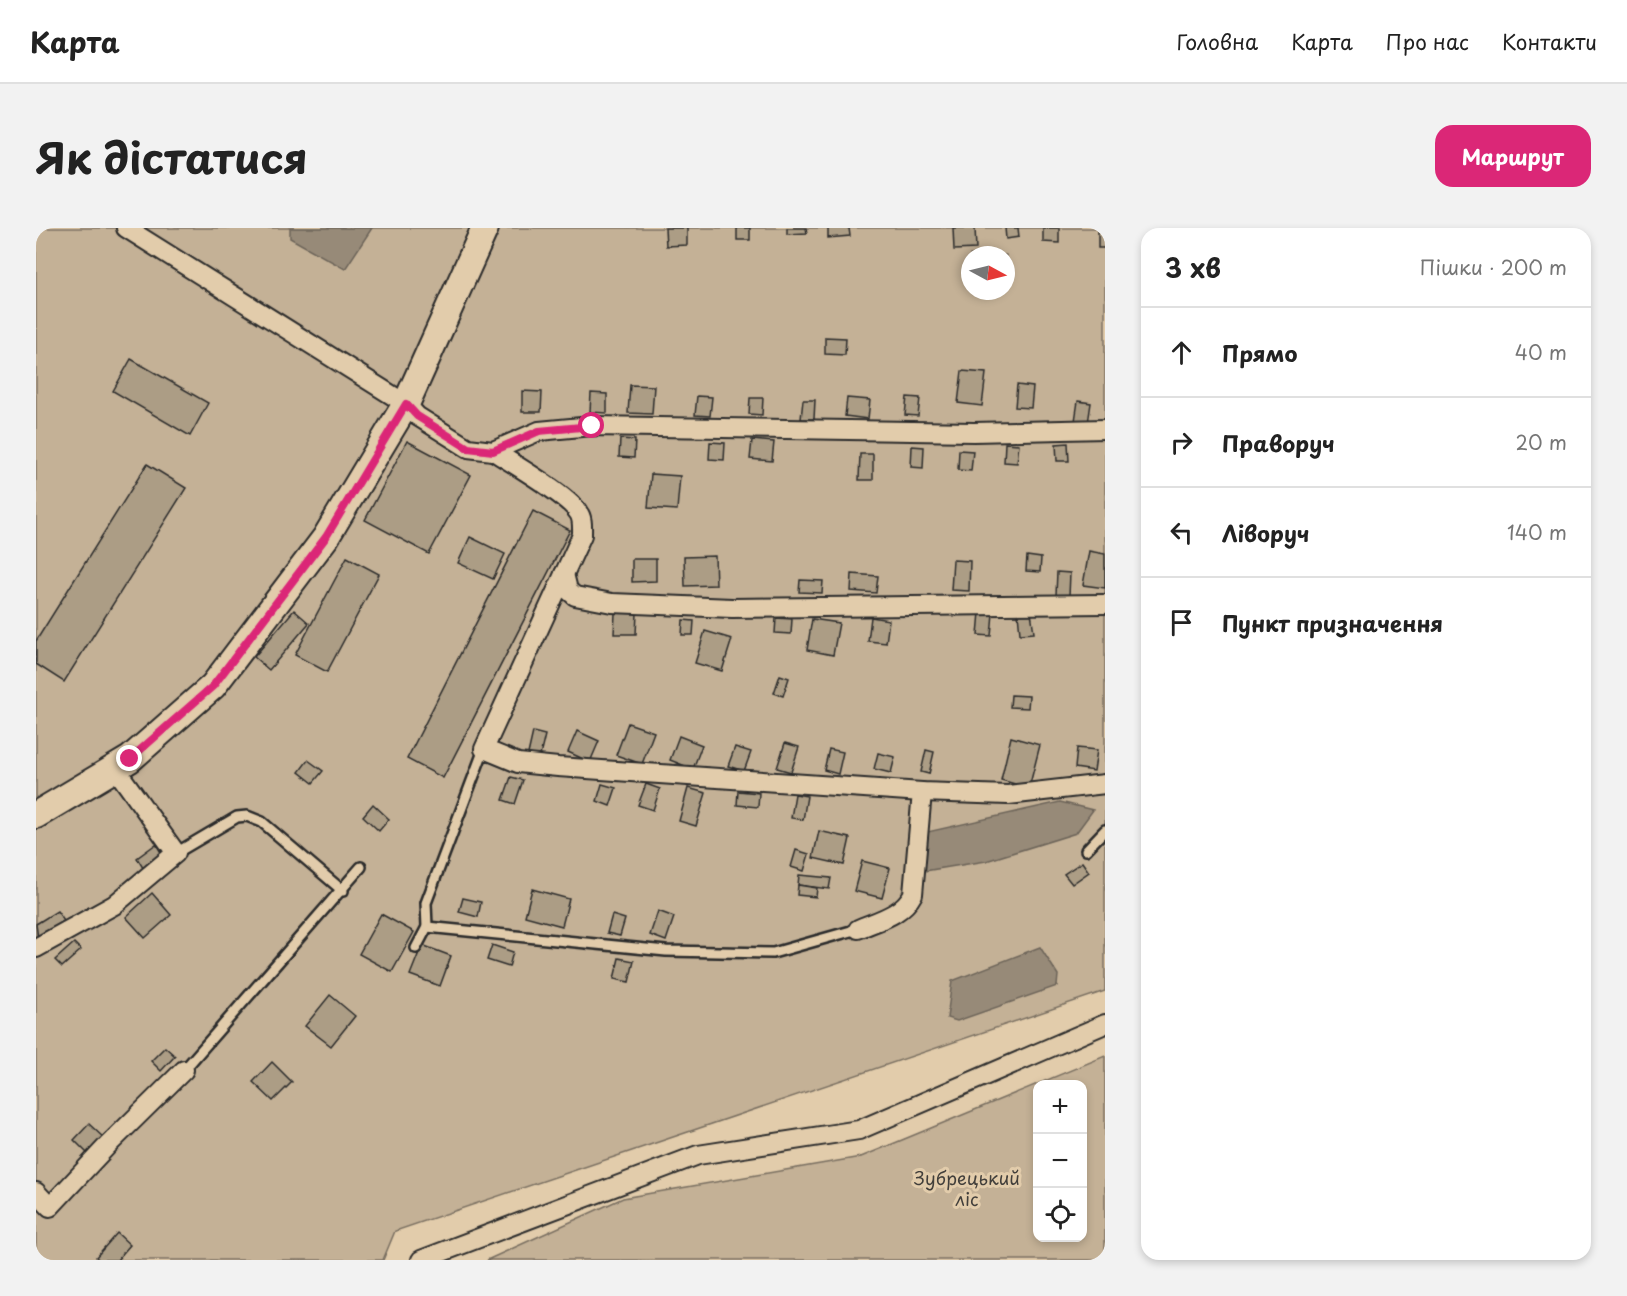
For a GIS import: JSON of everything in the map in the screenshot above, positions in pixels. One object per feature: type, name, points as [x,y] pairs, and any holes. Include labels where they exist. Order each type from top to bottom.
[{"type":"street","points":[[126,228],[406,404],[417,416],[468,448],[493,451],[540,481],[578,511],[582,523],[582,535],[484,749],[518,762],[558,767],[922,792],[1008,795],[1105,784]]},
{"type":"street","points":[[36,815],[130,759],[213,686],[326,537],[406,404],[485,228]]},
{"type":"street","points":[[493,451],[539,431],[592,426],[975,432],[1105,429]]},
{"type":"street","points":[[564,574],[568,590],[575,596],[612,603],[732,608],[1105,604]]},
{"type":"street","points":[[36,948],[114,905],[176,853],[115,768]]},
{"type":"street","points":[[858,929],[897,913],[907,906],[914,894],[922,792]]},
{"type":"street","points":[[421,1260],[698,1155],[859,1130],[1105,1024]]},
{"type":"street","points":[[36,1192],[50,1207],[184,1070]]},
{"type":"lane","points":[[416,948],[427,927],[426,903],[484,749]]},
{"type":"lane","points":[[176,853],[237,817],[247,816],[262,822],[343,891]]},
{"type":"lane","points":[[1086,850],[1105,830]]},
{"type":"lane","points":[[184,1070],[343,891],[361,867]]},
{"type":"lane","points":[[427,927],[666,951],[773,953],[858,929]]},
{"type":"green space","points":[[36,228],[1105,228],[1105,991],[395,1231],[383,1260],[36,1260]]},
{"type":"green space","name":"Зубрецький ліс","points":[[1105,1056],[1105,1260],[487,1260],[623,1198],[861,1157],[1033,1086],[1033,1242],[1087,1242],[1087,1080],[1047,1080]]},
{"type":"shaded area","points":[[290,228],[372,228],[345,269],[290,238]]},
{"type":"shaded area","points":[[1060,802],[1093,810],[1076,833],[986,861],[924,871],[923,833]]},
{"type":"shaded area","points":[[1040,947],[1058,975],[1057,986],[957,1021],[947,1018],[952,981]]},
{"type":"building","points":[[665,228],[687,228],[687,245],[666,246]]},
{"type":"building","points":[[737,228],[750,228],[750,240],[737,240]]},
{"type":"building","points":[[787,228],[806,228],[807,233],[787,234]]},
{"type":"building","points":[[828,228],[849,228],[850,236],[828,238]]},
{"type":"building","points":[[953,228],[975,228],[976,246],[961,246],[961,250],[954,250]]},
{"type":"building","points":[[1005,228],[1018,228],[1019,237],[1006,239]]},
{"type":"building","points":[[1043,228],[1059,228],[1059,243],[1043,242]]},
{"type":"building","points":[[1098,228],[1105,228],[1105,248],[1098,248]]},
{"type":"building","points":[[825,337],[846,338],[845,355],[825,354]]},
{"type":"building","points":[[131,359],[208,403],[190,436],[113,391]]},
{"type":"building","points":[[962,371],[986,373],[982,406],[958,403]]},
{"type":"building","points":[[630,385],[654,386],[652,414],[628,413]]},
{"type":"building","points":[[1017,385],[1033,387],[1031,408],[1015,407]]},
{"type":"building","points":[[522,391],[542,392],[541,412],[522,412]]},
{"type":"building","points":[[591,393],[607,394],[607,413],[590,412]]},
{"type":"building","points":[[697,396],[712,397],[710,416],[695,415]]},
{"type":"building","points":[[907,397],[920,398],[918,416],[905,415]]},
{"type":"building","points":[[750,398],[763,398],[762,415],[749,414]]},
{"type":"building","points":[[847,398],[870,400],[868,419],[845,416]]},
{"type":"building","points":[[803,400],[815,400],[814,419],[801,419]]},
{"type":"building","points":[[1078,401],[1091,403],[1088,423],[1075,421]]},
{"type":"building","points":[[620,439],[635,440],[634,458],[619,457]]},
{"type":"building","points":[[752,440],[774,442],[772,461],[750,459]]},
{"type":"building","points":[[407,441],[471,475],[429,554],[365,520]]},
{"type":"building","points":[[710,442],[725,443],[724,460],[709,459]]},
{"type":"building","points":[[1005,443],[1019,444],[1017,463],[1004,462]]},
{"type":"building","points":[[1068,443],[1069,461],[1057,461],[1056,444]]},
{"type":"building","points":[[912,446],[924,447],[923,468],[911,467]]},
{"type":"building","points":[[959,450],[973,451],[971,471],[958,470]]},
{"type":"building","points":[[860,454],[873,454],[873,480],[859,480]]},
{"type":"building","points":[[147,464],[186,488],[64,682],[36,664],[36,641]]},
{"type":"building","points":[[651,474],[680,476],[677,510],[648,508]]},
{"type":"building","points":[[533,511],[570,530],[443,778],[407,759]]},
{"type":"building","points":[[470,537],[505,554],[493,579],[458,563]]},
{"type":"building","points":[[1089,551],[1105,554],[1105,588],[1083,585]]},
{"type":"building","points":[[715,556],[716,585],[685,586],[684,557]]},
{"type":"building","points":[[1027,556],[1041,558],[1040,572],[1026,571]]},
{"type":"building","points":[[347,557],[379,574],[327,672],[295,655]]},
{"type":"building","points":[[632,559],[656,559],[656,581],[632,582]]},
{"type":"building","points":[[953,560],[970,561],[969,591],[951,590]]},
{"type":"building","points":[[1057,572],[1070,573],[1069,596],[1056,595]]},
{"type":"building","points":[[852,574],[878,576],[876,593],[851,591]]},
{"type":"building","points":[[800,580],[823,581],[822,593],[799,592]]},
{"type":"building","points":[[294,610],[309,623],[269,670],[254,657]]},
{"type":"building","points":[[980,612],[993,613],[991,636],[978,635]]},
{"type":"building","points":[[1031,612],[1034,633],[1020,634],[1018,613]]},
{"type":"building","points":[[615,613],[637,613],[636,634],[614,634]]},
{"type":"building","points":[[871,617],[889,620],[886,643],[868,641]]},
{"type":"building","points":[[776,618],[792,619],[791,634],[775,633]]},
{"type":"building","points":[[812,619],[839,623],[833,655],[807,650]]},
{"type":"building","points":[[683,620],[694,621],[693,635],[682,635]]},
{"type":"building","points":[[705,631],[732,639],[722,671],[695,663]]},
{"type":"building","points":[[780,675],[789,678],[783,696],[774,693]]},
{"type":"building","points":[[1011,695],[1029,696],[1028,708],[1010,707]]},
{"type":"building","points":[[628,723],[654,732],[642,764],[616,755]]},
{"type":"building","points":[[577,731],[599,741],[590,762],[568,752]]},
{"type":"building","points":[[533,732],[545,735],[540,756],[528,754]]},
{"type":"building","points":[[679,736],[702,745],[693,769],[670,760]]},
{"type":"building","points":[[1011,737],[1040,745],[1029,788],[1001,780]]},
{"type":"building","points":[[785,743],[799,747],[791,772],[777,768]]},
{"type":"building","points":[[735,747],[751,752],[744,771],[728,766]]},
{"type":"building","points":[[1077,748],[1097,750],[1094,771],[1075,768]]},
{"type":"building","points":[[829,749],[843,752],[838,774],[824,770]]},
{"type":"building","points":[[926,750],[934,752],[929,774],[921,772]]},
{"type":"building","points":[[878,753],[895,757],[891,773],[874,769]]},
{"type":"building","points":[[308,760],[323,771],[313,783],[299,772]]},
{"type":"building","points":[[511,777],[523,780],[515,804],[503,800]]},
{"type":"building","points":[[602,784],[616,788],[610,806],[597,801]]},
{"type":"building","points":[[646,784],[660,789],[653,810],[638,805]]},
{"type":"building","points":[[688,788],[706,793],[696,826],[679,821]]},
{"type":"building","points":[[738,791],[759,793],[758,807],[737,805]]},
{"type":"building","points":[[795,794],[807,796],[803,820],[791,818]]},
{"type":"building","points":[[373,804],[389,819],[379,831],[363,816]]},
{"type":"building","points":[[819,831],[850,838],[844,865],[813,858]]},
{"type":"building","points":[[156,844],[162,854],[143,868],[137,858]]},
{"type":"building","points":[[796,850],[809,854],[804,871],[791,867]]},
{"type":"building","points":[[862,861],[890,868],[882,898],[854,891]]},
{"type":"building","points":[[1082,862],[1089,872],[1072,884],[1064,874]]},
{"type":"building","points":[[799,875],[831,878],[829,889],[798,885]]},
{"type":"building","points":[[798,885],[817,888],[816,897],[797,895]]},
{"type":"building","points":[[532,889],[569,899],[562,926],[525,916]]},
{"type":"building","points":[[152,893],[171,915],[145,938],[126,917]]},
{"type":"building","points":[[463,898],[481,902],[478,917],[459,912]]},
{"type":"building","points":[[57,911],[64,921],[38,938],[36,924]]},
{"type":"building","points":[[658,911],[674,917],[666,941],[650,935]]},
{"type":"building","points":[[381,914],[414,932],[392,972],[359,954]]},
{"type":"building","points":[[612,915],[625,919],[620,936],[607,933]]},
{"type":"building","points":[[74,943],[81,950],[62,967],[55,960]]},
{"type":"building","points":[[422,945],[451,956],[440,986],[410,975]]},
{"type":"building","points":[[492,945],[513,952],[509,967],[487,960]]},
{"type":"building","points":[[619,958],[634,961],[629,982],[614,979]]},
{"type":"building","points":[[330,995],[355,1016],[331,1046],[305,1026]]},
{"type":"building","points":[[165,1047],[175,1056],[161,1071],[151,1061]]},
{"type":"building","points":[[272,1062],[292,1082],[273,1101],[253,1082]]},
{"type":"building","points":[[89,1124],[105,1139],[89,1155],[74,1140]]},
{"type":"building","points":[[117,1233],[130,1245],[117,1260],[99,1260],[96,1257]]},
{"type":"route","points":[[130,759],[213,686],[326,537],[406,404],[417,416],[468,448],[493,451],[539,431],[592,426]]}]
